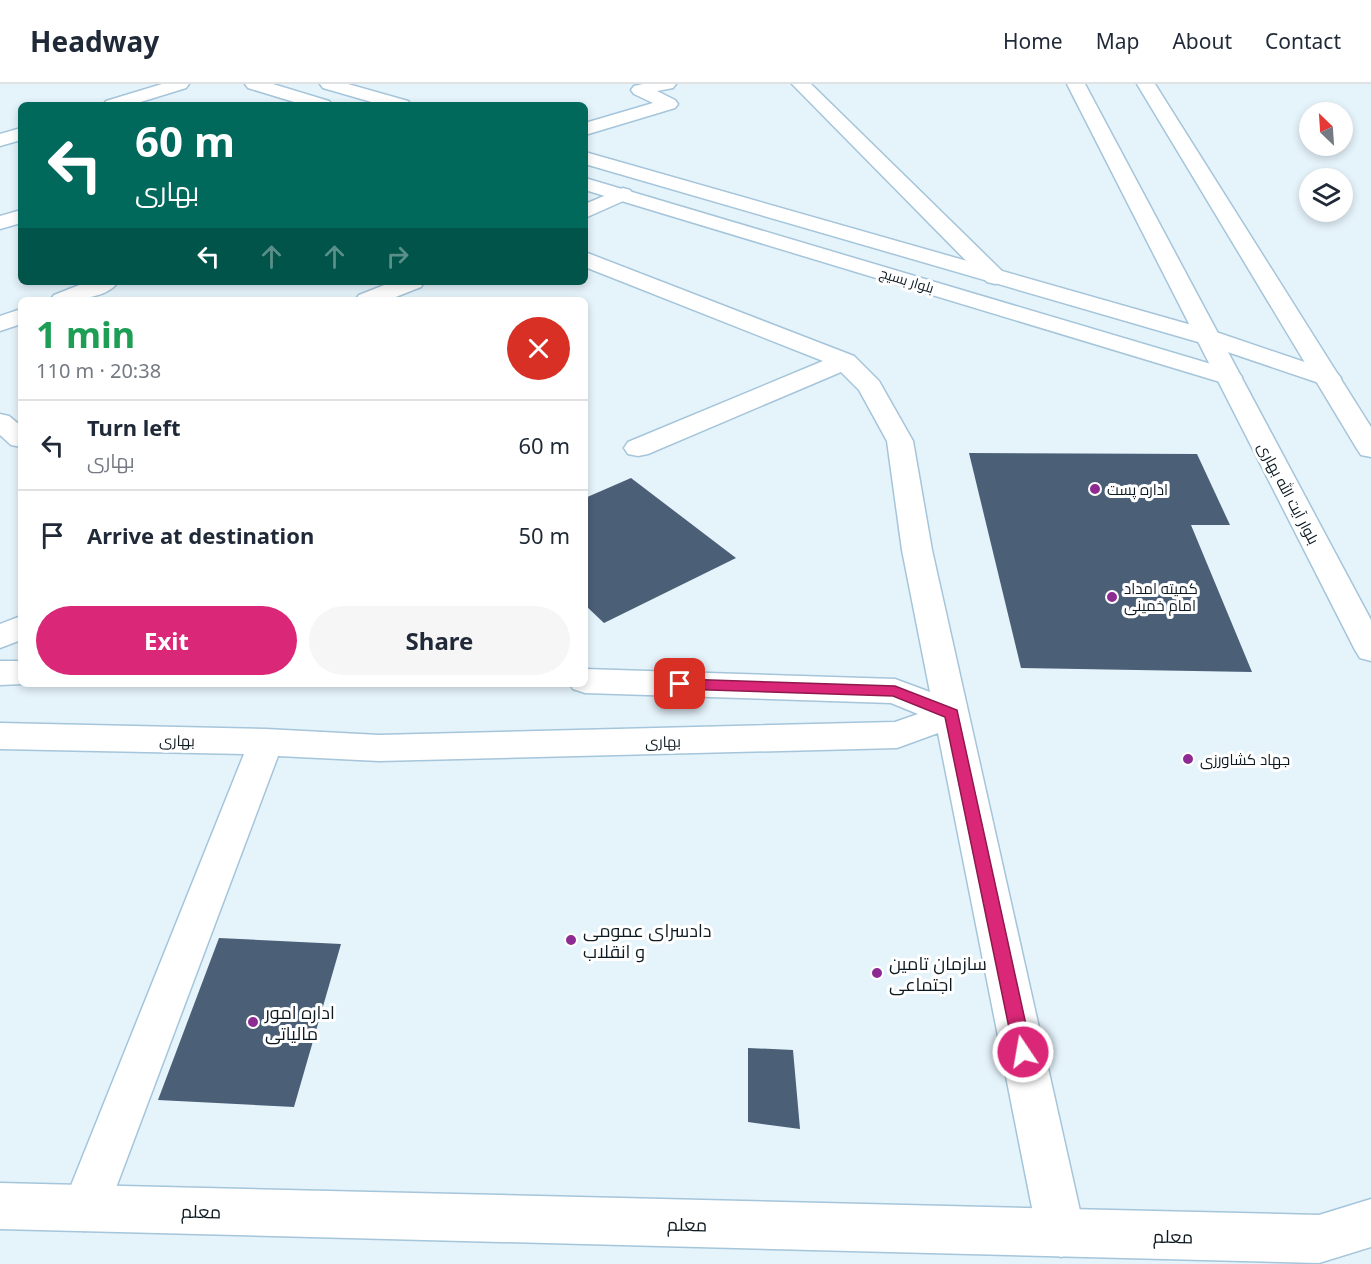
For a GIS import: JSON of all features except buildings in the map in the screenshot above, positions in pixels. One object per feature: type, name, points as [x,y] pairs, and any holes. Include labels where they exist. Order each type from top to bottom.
[{"type":"street","points":[[122,102],[180,84]]},
{"type":"street","points":[[254,84],[313,102]]},
{"type":"street","points":[[329,84],[392,102]]},
{"type":"street","points":[[588,128],[669,104],[640,90],[668,84]]},
{"type":"street","points":[[801,84],[995,277]]},
{"type":"street","name":"بلوار آیت الله بهاری","points":[[1076,84],[1371,650]]},
{"type":"street","points":[[1146,84],[1371,449]]},
{"type":"street","points":[[0,140],[18,135]]},
{"type":"street","name":"بلوار بسیج","points":[[588,159],[1207,337]]},
{"type":"street","name":"بلوار بسیج","points":[[588,185],[1228,377]]},
{"type":"street","points":[[588,211],[623,194]]},
{"type":"street","points":[[0,223],[18,217]]},
{"type":"street","points":[[588,260],[845,361],[870,386],[900,441],[917,550],[1061,1233]]},
{"type":"street","points":[[70,297],[100,285]]},
{"type":"street","points":[[375,297],[405,285]]},
{"type":"street","points":[[0,324],[18,317]]},
{"type":"street","points":[[1207,337],[1328,378]]},
{"type":"street","points":[[638,448],[845,361]]},
{"type":"street","points":[[0,422],[18,437]]},
{"type":"street","points":[[0,457],[18,448]]},
{"type":"street","points":[[0,637],[18,628]]},
{"type":"street","points":[[0,673],[18,673]]},
{"type":"street","points":[[588,681],[895,691],[952,714]]},
{"type":"street","name":"بهاری","points":[[0,736],[266,742],[379,748],[897,735],[952,714]]},
{"type":"street","points":[[85,1208],[266,742]]},
{"type":"street","name":"معلم","points":[[0,1206],[1319,1239],[1371,1223]]},
{"type":"place","name":"اداره پست","points":[[1095,489]]},
{"type":"place","name":"کمیته امداد امام خمینی","points":[[1112,597]]},
{"type":"place","name":"جهاد کشاورزی","points":[[1188,759]]},
{"type":"place","name":"دادسرای عمومی و انقلاب","points":[[571,940]]},
{"type":"place","name":"سازمان تامین اجتماعی","points":[[877,973]]},
{"type":"place","name":"اداره امور مالیاتی","points":[[253,1022]]},
{"type":"route","points":[[680,684],[895,691],[952,714],[1023,1052]]}]
